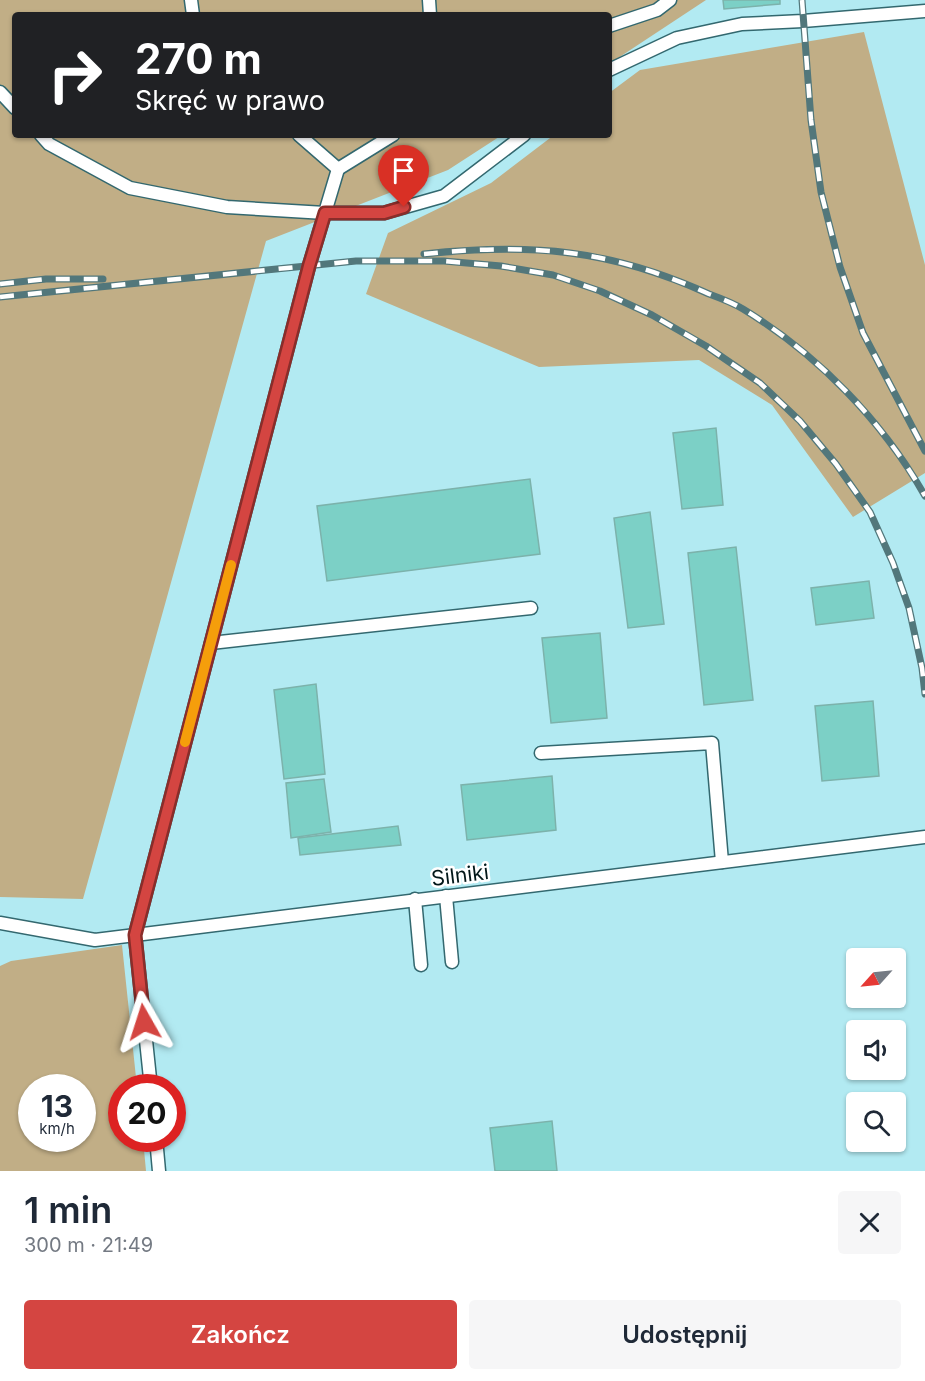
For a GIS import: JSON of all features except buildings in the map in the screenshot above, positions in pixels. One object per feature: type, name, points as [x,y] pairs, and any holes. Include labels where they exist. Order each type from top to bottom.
[{"type":"lane","points":[[612,25],[657,10],[670,0]]},
{"type":"lane","points":[[612,69],[677,38],[742,24],[925,11]]},
{"type":"lane","points":[[0,92],[12,105]]},
{"type":"lane","points":[[44,138],[49,144],[129,188],[227,207],[325,213],[384,213],[444,196],[520,138]]},
{"type":"lane","points":[[302,138],[338,169]]},
{"type":"lane","points":[[150,1074],[135,935],[309,266],[338,169],[388,138]]},
{"type":"lane","points":[[211,644],[531,608]]},
{"type":"lane","points":[[541,753],[712,743],[722,862]]},
{"type":"lane","name":"Silniki","points":[[0,923],[94,940],[925,837]]},
{"type":"lane","points":[[446,896],[452,962]]},
{"type":"lane","points":[[415,899],[421,965]]},
{"type":"lane","points":[[157,1152],[159,1171]]},
{"type":"shaded area","points":[[0,0],[706,0],[612,62],[612,12],[12,12],[12,138],[497,138],[448,170],[266,241],[83,899],[0,897]]},
{"type":"shaded area","points":[[864,32],[925,265],[925,473],[853,517],[772,405],[699,360],[539,367],[366,294],[388,233],[491,183],[550,138],[612,138],[612,91],[640,70]]},
{"type":"shaded area","points":[[122,945],[136,1074],[108,1074],[108,1152],[144,1152],[146,1171],[0,1171],[0,966],[11,961]]},
{"type":"railway","points":[[802,0],[811,120],[821,192],[840,267],[863,333],[925,451]]},
{"type":"railway","points":[[424,254],[515,249],[588,256],[623,263],[658,274],[735,305],[797,347],[846,391],[889,441],[925,496]]},
{"type":"railway","points":[[0,297],[356,261],[444,261],[501,266],[553,275],[600,291],[652,315],[706,346],[760,383],[800,421],[836,464],[870,512],[893,563],[909,608],[922,668],[925,694]]},
{"type":"railway","points":[[0,284],[46,279],[103,279]]},
{"type":"slow traffic","points":[[185,742],[231,565]]},
{"type":"route","points":[[144,1022],[135,935],[309,266],[325,213],[384,213],[404,207]]}]
